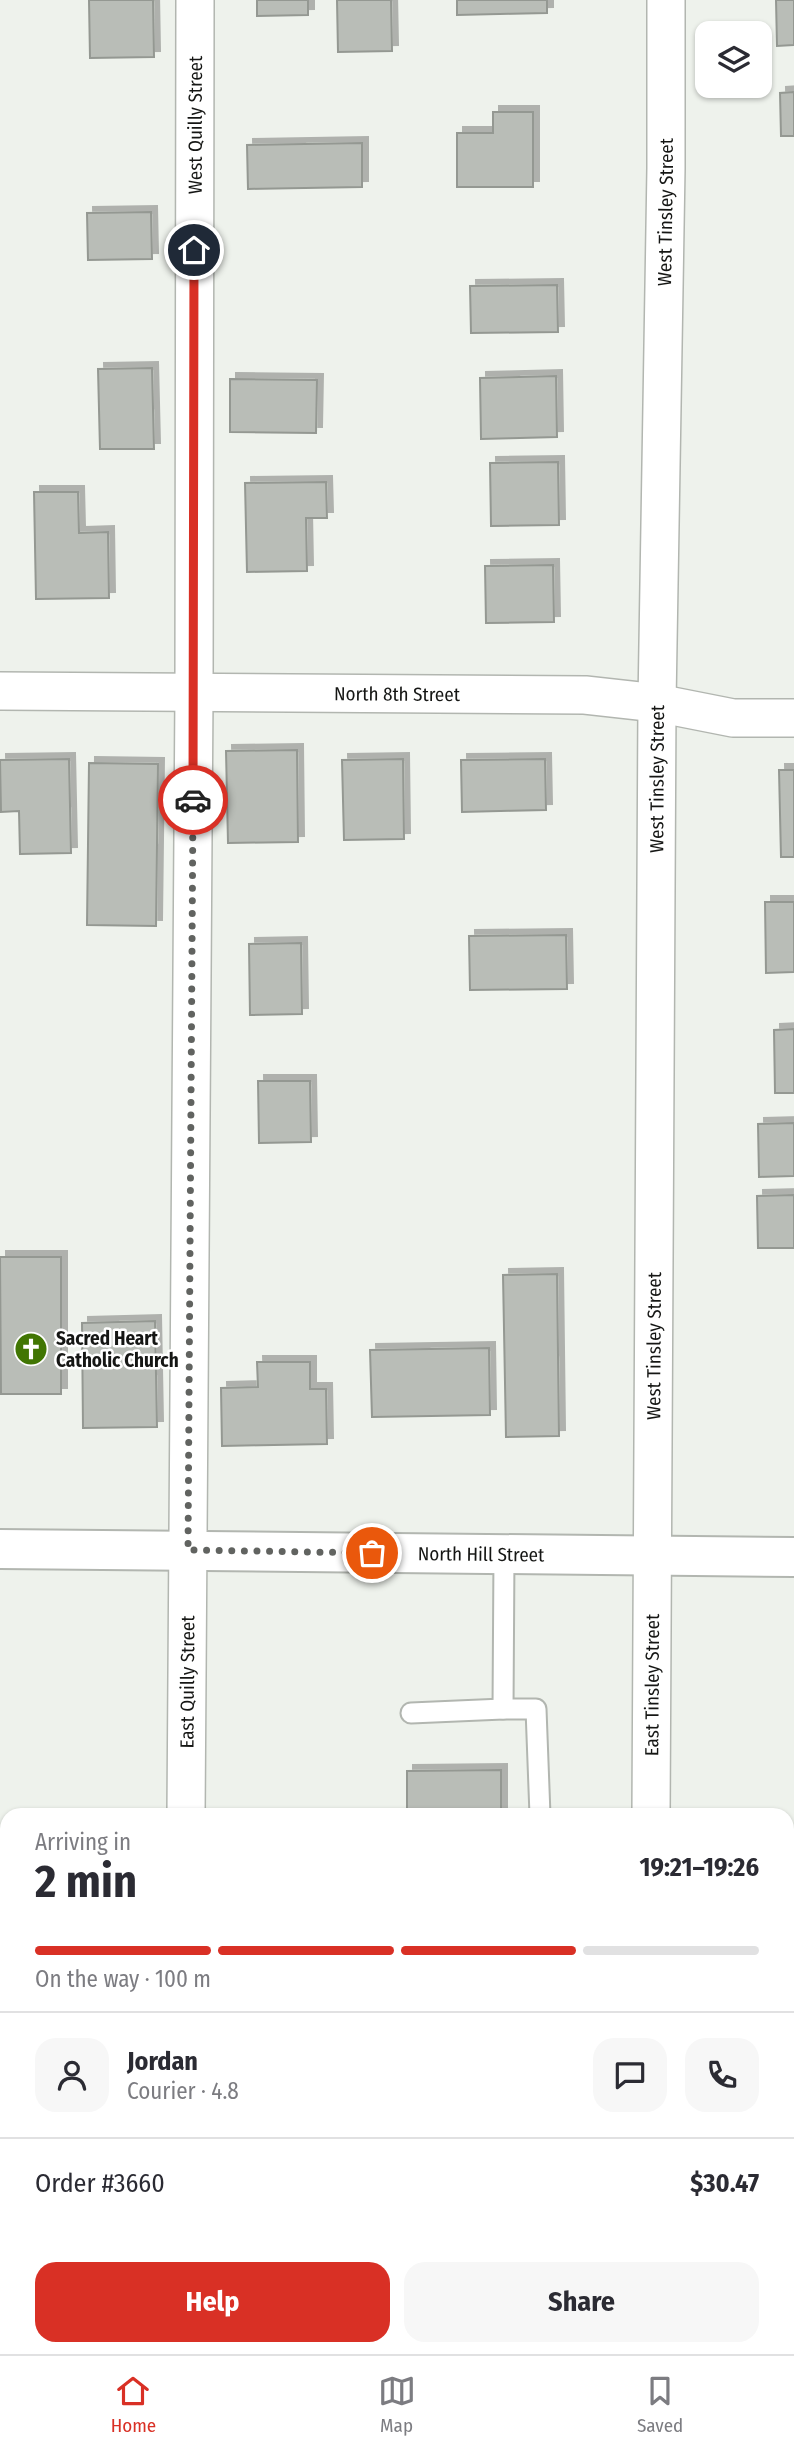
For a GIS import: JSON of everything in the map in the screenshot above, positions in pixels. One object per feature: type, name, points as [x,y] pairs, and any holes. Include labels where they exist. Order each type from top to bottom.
[{"type":"street","name":"West Quilly Street","points":[[188,1550],[194,694],[195,0]]},
{"type":"street","name":"West Tinsley Street","points":[[654,1556],[657,703],[666,182],[666,0]]},
{"type":"street","name":"North 8th Street","points":[[0,691],[584,695],[657,703],[733,718],[794,718]]},
{"type":"street","name":"North Hill Street","points":[[0,1549],[794,1557]]},
{"type":"street","name":"East Quilly Street","points":[[186,1808],[188,1550]]},
{"type":"street","name":"East Tinsley Street","points":[[651,1808],[654,1556]]},
{"type":"lane","points":[[503,1709],[504,1554]]},
{"type":"lane","points":[[411,1713],[536,1709],[540,1808]]},
{"type":"building","points":[[89,0],[153,0],[154,57],[90,58]]},
{"type":"building","points":[[257,0],[308,0],[308,15],[257,16]]},
{"type":"building","points":[[337,0],[391,0],[392,51],[338,52]]},
{"type":"building","points":[[457,0],[547,0],[547,13],[457,15]]},
{"type":"building","points":[[776,0],[794,0],[794,45],[777,46]]},
{"type":"building","points":[[794,92],[794,136],[781,136],[780,93]]},
{"type":"building","points":[[493,112],[533,112],[533,187],[457,187],[457,133],[493,133]]},
{"type":"building","points":[[362,143],[362,187],[248,189],[247,145]]},
{"type":"building","points":[[151,212],[152,259],[88,260],[87,213]]},
{"type":"building","points":[[557,285],[558,332],[471,333],[470,286]]},
{"type":"building","points":[[152,368],[154,449],[100,449],[98,369]]},
{"type":"building","points":[[556,376],[557,437],[481,439],[480,378]]},
{"type":"building","points":[[230,379],[317,380],[316,433],[230,432]]},
{"type":"building","points":[[558,462],[559,525],[491,526],[490,463]]},
{"type":"building","points":[[326,482],[327,518],[306,518],[307,571],[247,572],[245,483]]},
{"type":"building","points":[[34,492],[78,492],[79,533],[108,532],[109,598],[36,599]]},
{"type":"building","points":[[553,565],[554,622],[486,623],[485,566]]},
{"type":"building","points":[[297,750],[298,842],[228,843],[226,751]]},
{"type":"building","points":[[69,759],[71,853],[20,854],[19,811],[1,812],[0,760]]},
{"type":"building","points":[[403,759],[404,839],[344,840],[342,760]]},
{"type":"building","points":[[545,759],[546,810],[462,812],[461,760]]},
{"type":"building","points":[[89,763],[158,764],[156,926],[87,925]]},
{"type":"building","points":[[779,770],[794,770],[794,857],[781,857]]},
{"type":"building","points":[[765,902],[794,902],[794,972],[766,973]]},
{"type":"building","points":[[566,935],[567,989],[470,990],[469,936]]},
{"type":"building","points":[[301,943],[302,1014],[250,1015],[249,944]]},
{"type":"building","points":[[794,1029],[794,1093],[775,1093],[774,1030]]},
{"type":"building","points":[[258,1081],[310,1081],[311,1142],[259,1143]]},
{"type":"building","points":[[794,1123],[794,1176],[759,1177],[758,1124]]},
{"type":"building","points":[[794,1195],[794,1248],[758,1248],[757,1196]]},
{"type":"building","name":"Sacred Heart Catholic Church","points":[[0,1257],[61,1257],[61,1394],[1,1394]]},
{"type":"building","points":[[557,1274],[559,1436],[506,1437],[503,1275]]},
{"type":"building","points":[[155,1321],[157,1427],[83,1428],[82,1323]]},
{"type":"building","points":[[489,1348],[490,1415],[372,1417],[370,1350]]},
{"type":"building","points":[[257,1362],[310,1362],[310,1389],[326,1389],[327,1444],[222,1446],[221,1388],[258,1387]]},
{"type":"building","points":[[501,1770],[501,1808],[407,1808],[407,1771]]},
{"type":"way so far","points":[[193,800],[188,1550],[372,1553]]},
{"type":"place","name":"Sacred Heart Catholic Church","points":[[31,1349]]},
{"type":"route","points":[[193,800],[194,250]]}]
